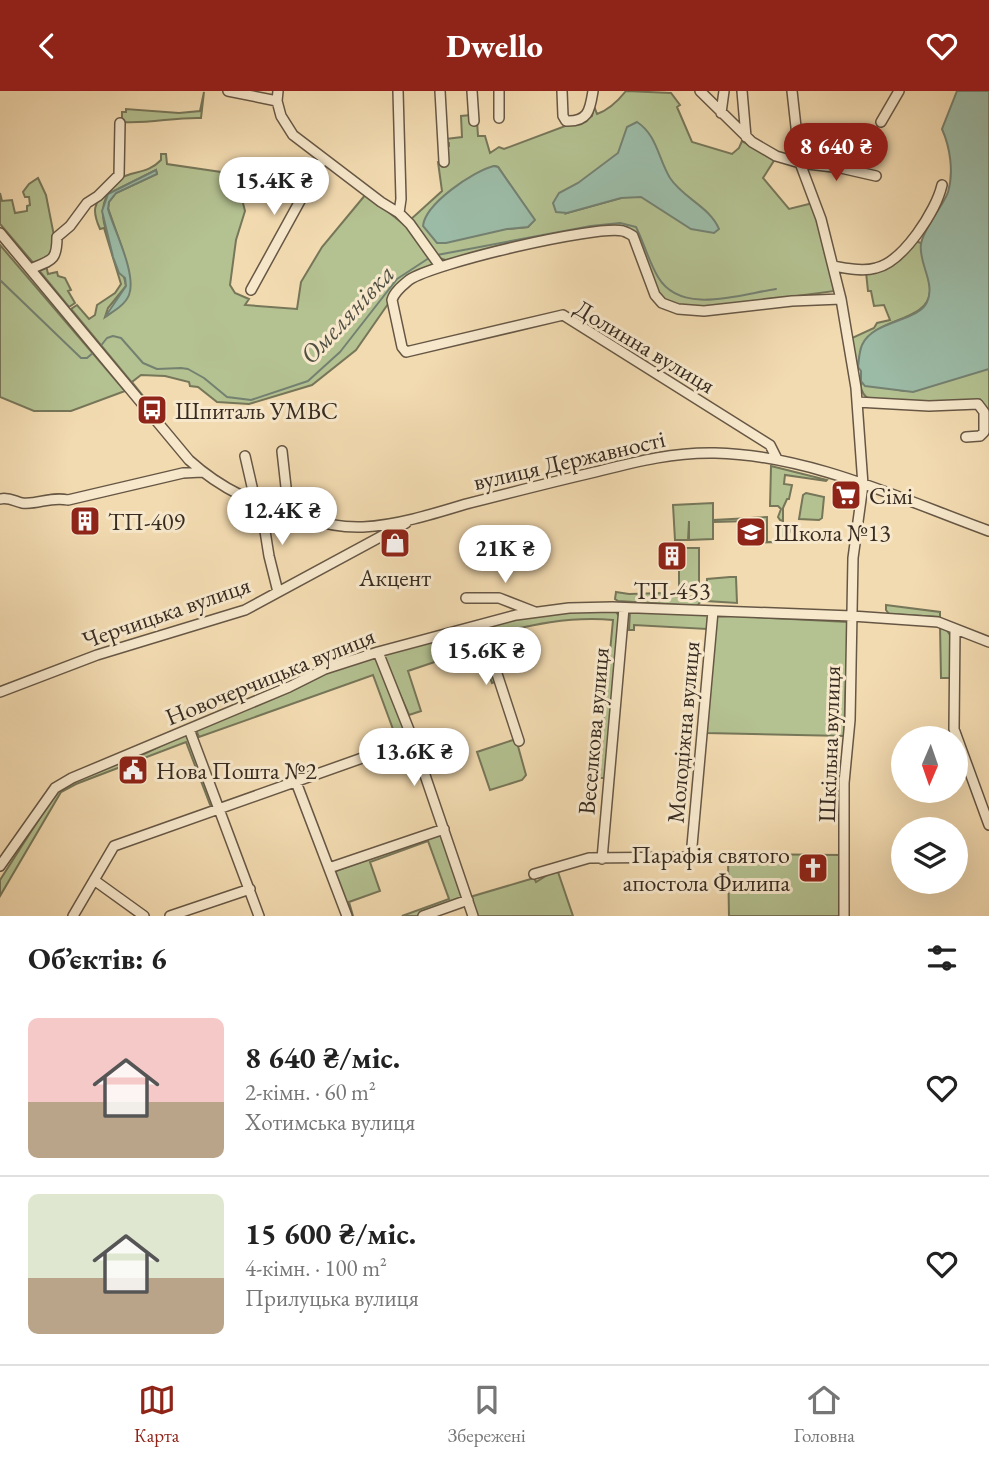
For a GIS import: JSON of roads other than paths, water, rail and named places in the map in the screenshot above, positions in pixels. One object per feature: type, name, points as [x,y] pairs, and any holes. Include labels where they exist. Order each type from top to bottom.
[{"type":"street","points":[[228,91],[277,96],[285,125],[293,135],[380,202],[399,213],[436,260],[591,232],[624,231],[633,236],[655,295],[662,303],[678,309],[704,311],[792,301],[841,299]]},
{"type":"street","points":[[398,91],[401,199],[399,213]]},
{"type":"street","points":[[440,91],[444,162]]},
{"type":"street","points":[[472,91],[474,121]]},
{"type":"street","points":[[499,91],[499,118]]},
{"type":"street","points":[[562,91],[563,116],[566,121],[582,119],[588,114],[593,91]]},
{"type":"street","points":[[700,91],[746,137],[776,156],[800,163],[876,176]]},
{"type":"street","points":[[722,113],[724,91]]},
{"type":"street","points":[[742,91],[746,137]]},
{"type":"street","points":[[792,91],[800,163],[821,219],[841,299],[857,402],[863,485],[853,558],[852,616]]},
{"type":"street","points":[[881,122],[899,91]]},
{"type":"street","points":[[30,269],[55,256],[58,250],[57,237],[75,221],[87,203],[120,175],[120,123]]},
{"type":"street","points":[[833,129],[837,168]]},
{"type":"street","points":[[251,290],[323,159]]},
{"type":"street","points":[[833,266],[873,269],[889,262],[917,236],[942,185]]},
{"type":"street","name":"вулиця Державності","points":[[0,233],[189,460],[231,492],[258,505],[330,524],[362,527],[414,519],[668,454],[716,453],[777,459],[863,485],[989,531]]},
{"type":"street","name":"Долинна вулиця","points":[[436,260],[410,279],[392,300],[402,347],[406,352],[562,315],[770,445],[777,459]]},
{"type":"street","points":[[857,402],[929,406],[978,404],[984,412],[984,432],[980,436],[966,437]]},
{"type":"street","points":[[282,451],[289,514]]},
{"type":"street","points":[[245,456],[278,592]]},
{"type":"street","points":[[0,499],[24,503],[55,497],[68,500],[183,473],[202,472]]},
{"type":"street","name":"Черчицька вулиця","points":[[0,692],[97,656],[246,610],[414,519]]},
{"type":"street","points":[[466,598],[499,598],[536,613]]},
{"type":"street","name":"Новочерчицька вулиця","points":[[0,866],[4,849],[55,788],[72,778],[326,669],[378,652],[481,625],[569,608],[624,608],[852,616],[938,622],[989,642]]},
{"type":"street","name":"Веселкова вулиця","points":[[602,859],[624,608]]},
{"type":"street","name":"Молодіжна вулиця","points":[[602,859],[691,857],[713,611]]},
{"type":"street","name":"Шкільна вулиця","points":[[844,916],[844,783],[850,720],[852,616]]},
{"type":"street","points":[[481,625],[519,741]]},
{"type":"street","points":[[955,629],[954,729],[989,825]]},
{"type":"street","points":[[378,652],[413,740],[473,916]]},
{"type":"street","points":[[189,729],[259,916]]},
{"type":"street","points":[[73,916],[114,846],[413,740]]},
{"type":"street","points":[[296,782],[348,916]]},
{"type":"street","points":[[329,868],[444,829]]},
{"type":"street","points":[[534,874],[589,857],[602,859]]},
{"type":"street","points":[[94,880],[144,916]]},
{"type":"street","points":[[170,916],[250,889]]},
{"type":"street","points":[[423,916],[468,899]]},
{"type":"waterway","name":"Омелянівка","points":[[437,255],[620,223],[636,227],[658,277],[668,289],[681,296],[696,299],[729,298],[776,289]]},
{"type":"waterway","name":"Омелянівка","points":[[99,348],[107,338],[121,338],[143,363],[157,369],[188,369],[227,397],[251,400],[308,381],[340,352],[397,279],[429,258]]},
{"type":"waterway","name":"Омелянівка","points":[[0,280],[81,358],[87,358],[94,352]]},
{"type":"place","name":"Шпиталь УМВС","points":[[152,410]]},
{"type":"place","name":"Сімі","points":[[846,495]]},
{"type":"place","name":"ТП-409","points":[[85,521]]},
{"type":"place","name":"Школа №13","points":[[751,532]]},
{"type":"place","name":"Акцент","points":[[395,543]]},
{"type":"place","name":"ТП-453","points":[[672,556]]},
{"type":"place","name":"Нова Пошта №2","points":[[133,770]]},
{"type":"place","name":"Парафія святого апостола Филипа","points":[[813,868]]}]
